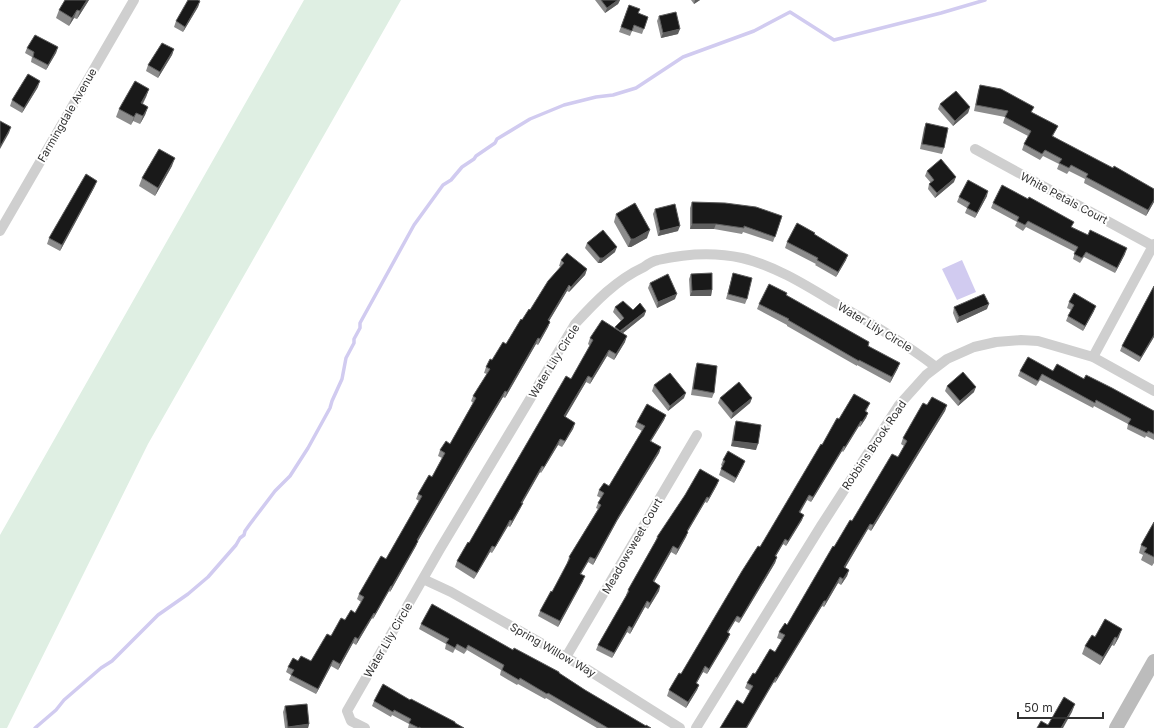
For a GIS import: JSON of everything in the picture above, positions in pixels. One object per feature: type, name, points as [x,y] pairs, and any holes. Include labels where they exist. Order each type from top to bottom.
[{"type":"street","name":"Farmingdale Avenue","points":[[0,231],[134,0]]},
{"type":"street","name":"White Petals Court","points":[[975,149],[1154,245]]},
{"type":"street","points":[[1093,357],[1154,245]]},
{"type":"street","name":"Water Lily Circle","points":[[365,728],[351,721],[347,712],[423,579],[575,324],[594,303],[616,284],[636,270],[656,260],[693,255],[722,255],[743,258],[769,267],[873,324],[912,348],[936,367]]},
{"type":"street","name":"Robbins Brook Road","points":[[696,728],[821,526],[899,405],[926,375],[936,367],[947,359],[974,347],[996,342],[1020,340],[1038,341],[1093,357],[1154,391]]},
{"type":"street","name":"Meadowsweet Court","points":[[566,657],[697,435]]},
{"type":"street","name":"Spring Willow Way","points":[[423,579],[451,592],[566,657],[680,728]]},
{"type":"street","points":[[1116,728],[1154,661]]},
{"type":"green space","points":[[304,0],[401,0],[148,444],[7,728],[0,728],[0,535]]},
{"type":"shaded area","points":[[962,260],[976,292],[957,300],[942,269]]},
{"type":"building","points":[[65,0],[87,0],[80,11],[77,10],[72,18],[59,10]]},
{"type":"building","points":[[188,0],[200,1],[185,27],[176,21]]},
{"type":"building","points":[[601,0],[618,0],[607,8]]},
{"type":"building","points":[[629,5],[640,9],[638,13],[648,17],[644,29],[634,25],[632,31],[621,27]]},
{"type":"building","points":[[676,12],[680,29],[663,33],[659,16]]},
{"type":"building","points":[[35,35],[58,47],[48,65],[33,57],[34,52],[27,48]]},
{"type":"building","points":[[162,43],[174,49],[160,72],[148,65]]},
{"type":"building","points":[[28,74],[40,81],[24,108],[12,100]]},
{"type":"building","points":[[135,81],[149,89],[141,103],[148,107],[143,116],[136,113],[134,117],[119,109]]},
{"type":"building","points":[[980,85],[1001,89],[1034,107],[1031,112],[1058,126],[1052,136],[1113,168],[1114,166],[1154,189],[1154,200],[1148,210],[1086,177],[1088,174],[1071,165],[1069,168],[1059,163],[1062,159],[1045,150],[1042,154],[1024,144],[1031,131],[1005,117],[1008,111],[976,105]]},
{"type":"building","points":[[956,91],[970,107],[955,121],[940,104]]},
{"type":"building","points":[[0,121],[11,127],[0,147]]},
{"type":"building","points":[[926,123],[948,128],[944,148],[922,144]]},
{"type":"building","points":[[159,149],[175,158],[158,188],[142,178]]},
{"type":"building","points":[[941,159],[956,177],[937,193],[929,184],[934,180],[927,171]]},
{"type":"building","points":[[86,174],[97,181],[62,245],[49,238]]},
{"type":"building","points":[[968,180],[988,191],[977,213],[967,208],[970,203],[959,197]]},
{"type":"building","points":[[1002,185],[1028,199],[1029,197],[1074,222],[1071,227],[1088,235],[1090,230],[1127,248],[1117,268],[1086,252],[1082,258],[1074,254],[1078,247],[1028,221],[1025,225],[1017,221],[1019,217],[993,203]]},
{"type":"building","points":[[692,202],[725,203],[756,207],[782,216],[775,237],[744,226],[744,228],[716,224],[692,224]]},
{"type":"building","points":[[635,203],[650,230],[634,239],[631,239],[616,214]]},
{"type":"building","points":[[675,204],[680,226],[660,231],[655,209]]},
{"type":"building","points":[[797,223],[848,255],[838,272],[817,260],[818,258],[787,242]]},
{"type":"building","points":[[603,230],[617,247],[603,258],[600,258],[587,243]]},
{"type":"building","points":[[567,253],[587,269],[571,287],[569,285],[548,320],[550,322],[540,339],[538,338],[507,392],[505,391],[472,446],[375,614],[374,613],[358,639],[355,637],[340,664],[333,660],[318,689],[291,675],[294,670],[288,667],[293,658],[298,661],[301,656],[311,661],[327,634],[331,636],[341,618],[345,620],[351,610],[355,613],[364,597],[359,594],[381,556],[386,559],[422,496],[418,494],[429,475],[432,477],[445,453],[440,450],[446,441],[450,444],[476,398],[473,396],[490,369],[486,367],[490,359],[492,360],[503,342],[506,344],[521,319],[522,320],[529,309],[530,310],[548,281],[564,263],[561,260]]},
{"type":"building","points":[[712,273],[712,290],[692,291],[691,274]]},
{"type":"building","points":[[733,273],[752,278],[747,299],[728,294]]},
{"type":"building","points":[[668,274],[677,294],[658,302],[650,283]]},
{"type":"building","points":[[769,284],[787,293],[786,295],[869,342],[868,346],[900,363],[892,377],[859,361],[788,320],[789,319],[759,304]]},
{"type":"building","points":[[1154,286],[1154,335],[1141,357],[1122,346]]},
{"type":"building","points":[[1074,293],[1096,306],[1085,326],[1068,316],[1074,305],[1069,302]]},
{"type":"building","points":[[984,294],[989,304],[959,317],[954,307]]},
{"type":"building","points":[[623,301],[633,310],[640,303],[646,311],[620,331],[615,327],[624,318],[615,307]]},
{"type":"building","points":[[602,320],[627,336],[616,354],[609,350],[592,378],[588,376],[564,416],[575,423],[565,441],[560,439],[544,467],[542,466],[521,503],[523,503],[512,521],[510,520],[495,547],[492,546],[477,573],[457,561],[468,542],[469,543],[566,376],[571,379],[593,340],[590,338]]},
{"type":"building","points":[[1028,357],[1053,371],[1057,364],[1084,379],[1086,375],[1154,411],[1154,434],[1148,431],[1147,433],[1128,424],[1131,419],[1096,400],[1095,403],[1042,374],[1038,381],[1020,371]]},
{"type":"building","points":[[697,363],[717,366],[714,393],[693,389]]},
{"type":"building","points":[[963,372],[976,387],[960,401],[947,386]]},
{"type":"building","points":[[670,373],[686,393],[670,406],[654,385]]},
{"type":"building","points":[[739,382],[752,398],[733,413],[720,398]]},
{"type":"building","points":[[854,394],[870,403],[865,411],[868,413],[862,422],[861,421],[845,447],[844,446],[813,497],[809,495],[799,512],[804,515],[788,541],[785,539],[775,556],[777,557],[741,618],[737,616],[727,632],[730,634],[709,669],[705,666],[696,683],[699,685],[688,702],[669,690],[679,673],[681,674],[742,571],[758,546],[760,547],[837,418],[839,419]]},
{"type":"building","points":[[932,397],[947,405],[873,525],[870,524],[854,550],[844,567],[849,570],[843,579],[840,577],[826,601],[824,601],[746,728],[720,728],[737,700],[743,704],[753,686],[747,683],[753,673],[755,674],[770,649],[775,652],[785,635],[779,632],[785,623],[787,625],[833,546],[834,547],[850,520],[852,521],[892,454],[898,457],[907,441],[903,438],[923,403],[927,405]]},
{"type":"building","points":[[647,404],[666,415],[650,441],[661,447],[595,559],[590,557],[580,574],[585,576],[560,621],[540,611],[551,591],[552,592],[570,558],[569,557],[601,505],[598,503],[604,493],[599,490],[604,483],[609,486],[645,426],[637,422]]},
{"type":"building","points":[[736,421],[761,425],[758,444],[733,441]]},
{"type":"building","points":[[728,451],[745,461],[736,478],[721,469],[725,461],[723,460]]},
{"type":"building","points":[[700,469],[719,480],[709,498],[707,497],[678,549],[673,546],[653,581],[660,586],[650,603],[647,601],[632,628],[629,626],[614,653],[598,645],[629,591],[628,590],[657,537],[685,495]]},
{"type":"building","points":[[1154,522],[1154,557],[1144,552],[1147,548],[1141,545]]},
{"type":"building","points":[[432,604],[513,650],[514,648],[559,672],[585,690],[651,728],[608,728],[548,693],[547,694],[520,678],[519,680],[502,670],[504,665],[468,645],[466,649],[457,644],[455,648],[446,643],[449,639],[421,624]]},
{"type":"building","points":[[1105,619],[1122,629],[1117,638],[1115,637],[1103,657],[1085,646],[1092,635],[1095,637]]},
{"type":"building","points":[[383,684],[464,728],[419,728],[409,723],[411,719],[394,710],[393,712],[374,701]]},
{"type":"building","points":[[1064,697],[1075,704],[1061,728],[1037,728],[1041,721],[1048,725]]},
{"type":"building","points":[[307,704],[309,724],[288,727],[285,706]]},
{"type":"waterway","points":[[35,728],[56,710],[64,700],[101,668],[112,661],[158,615],[188,594],[208,577],[244,535],[245,531],[275,491],[290,476],[308,448],[330,408],[342,379],[346,358],[354,343],[354,339],[360,328],[360,323],[414,225],[443,185],[451,180],[462,167],[495,143],[497,139],[530,119],[564,105],[596,97],[613,95],[636,88],[683,57],[754,31],[790,12],[834,40],[941,13],[985,0]]}]
